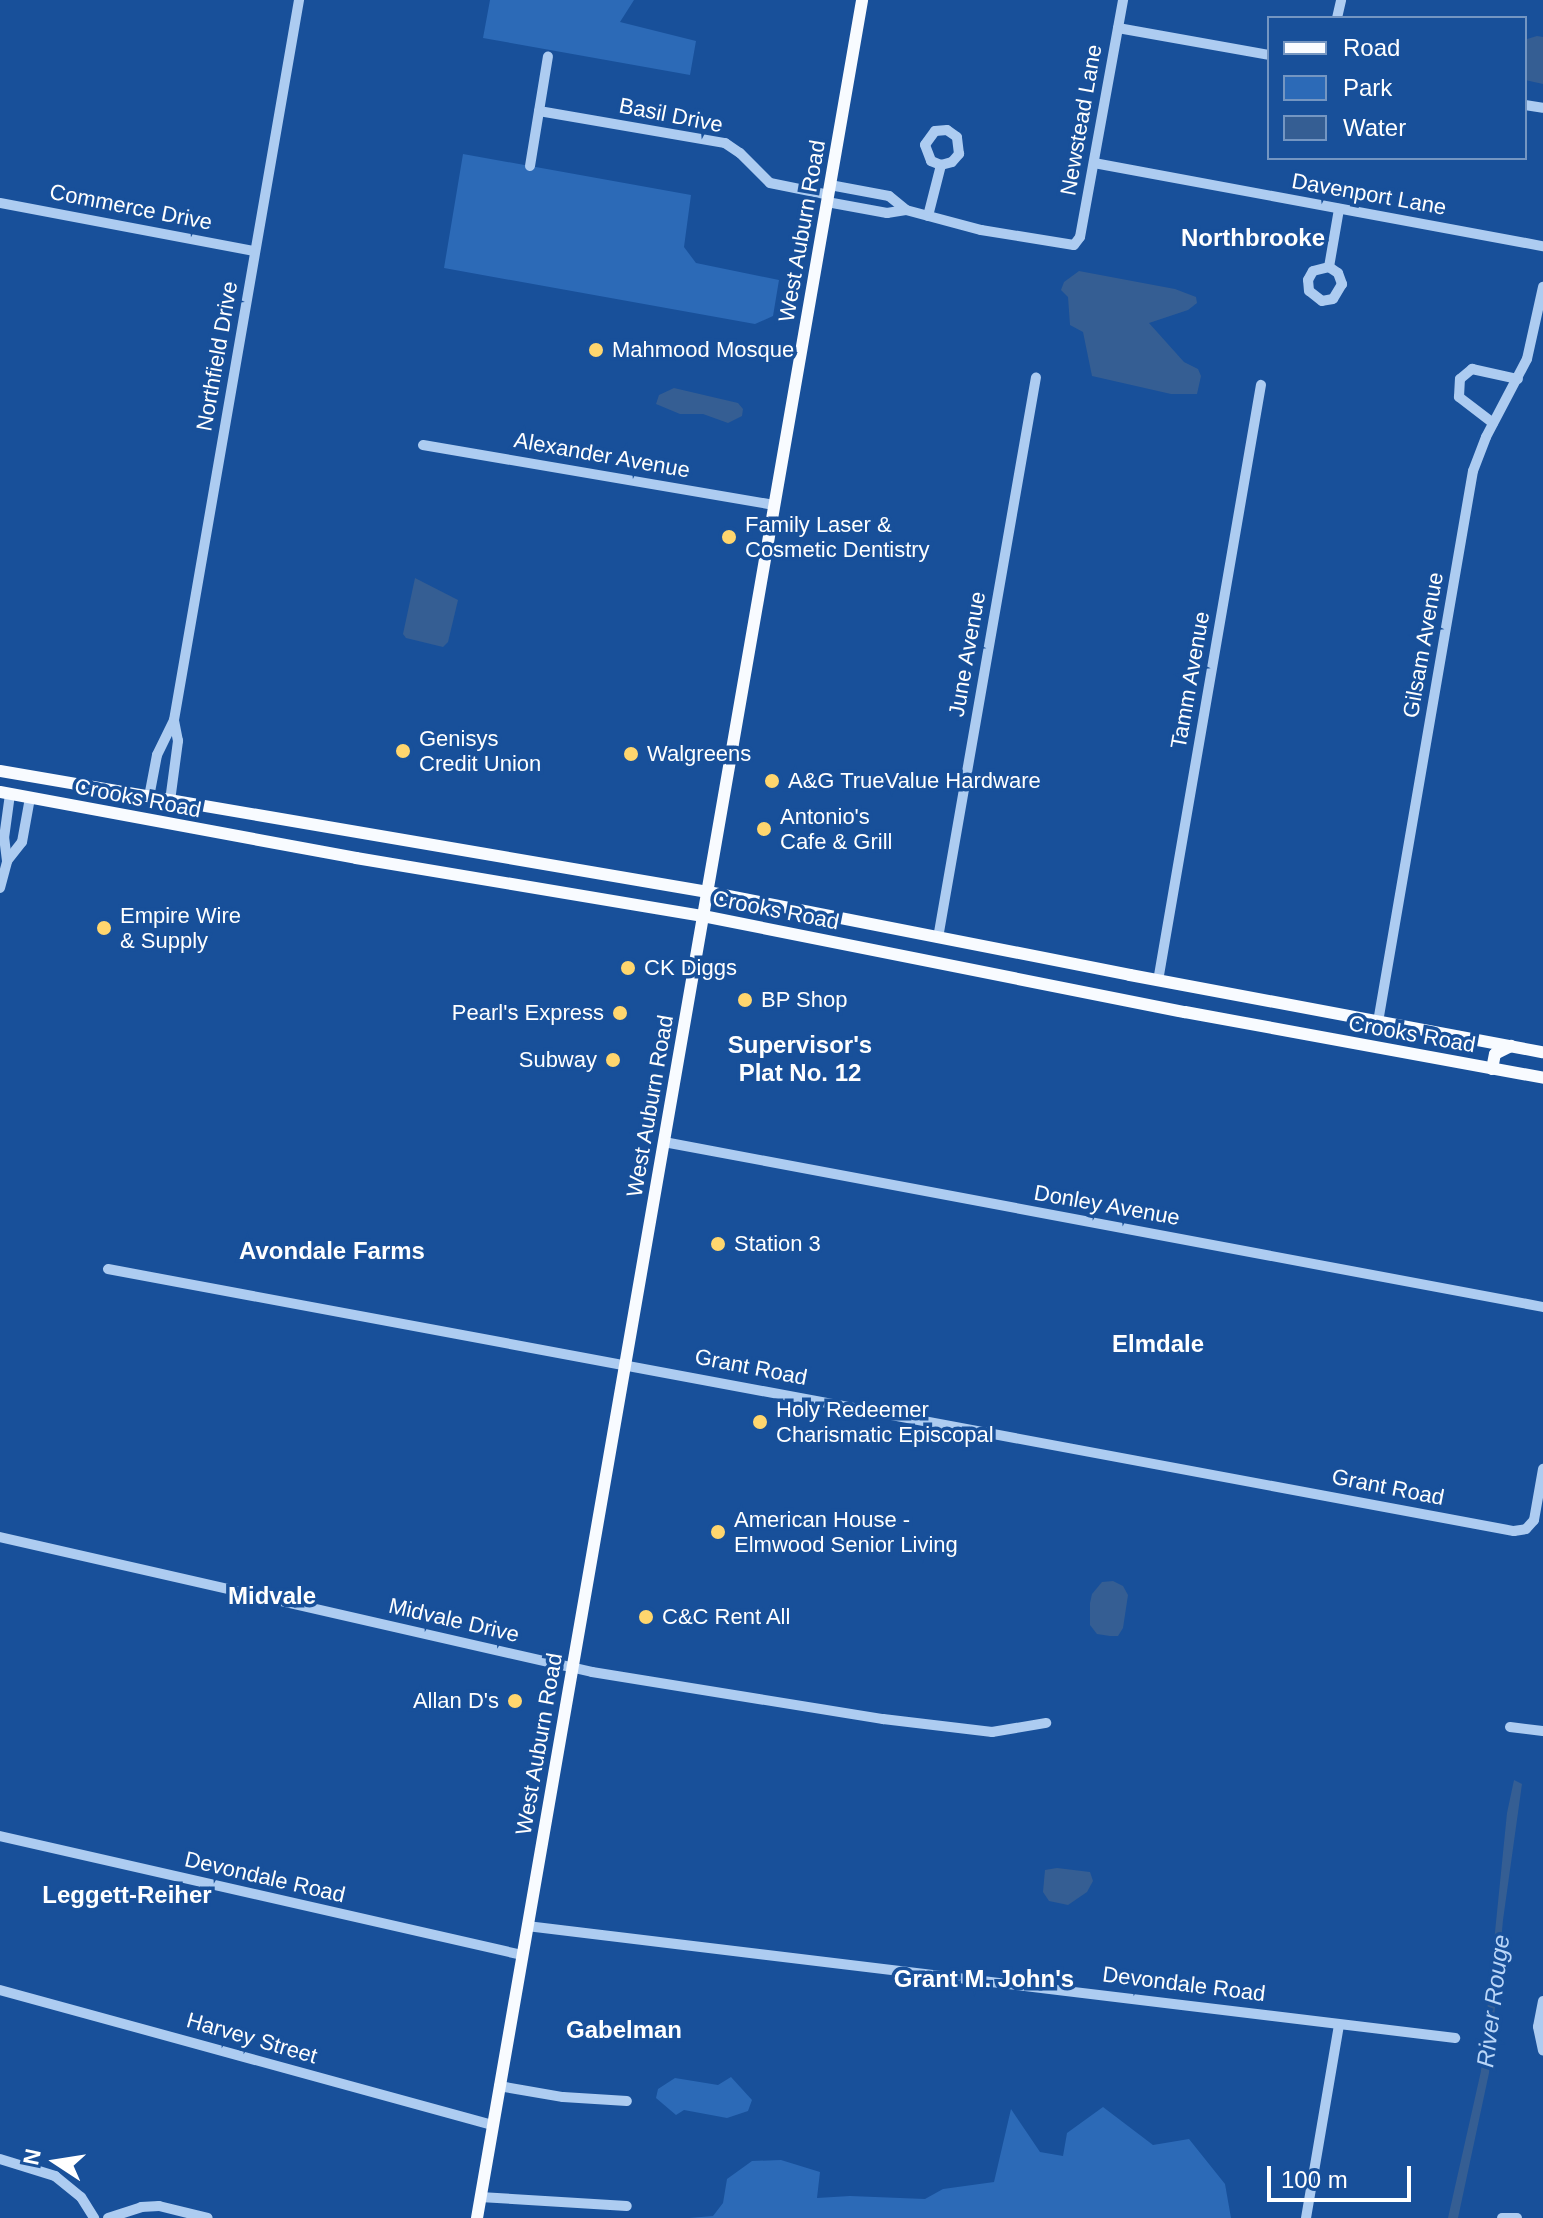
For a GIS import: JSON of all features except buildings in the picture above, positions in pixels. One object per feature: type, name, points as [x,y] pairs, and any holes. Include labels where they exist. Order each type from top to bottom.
[{"type":"main road","name":"West Auburn Road","points":[[477,2218],[862,0]]},
{"type":"main road","name":"Crooks Road","points":[[0,771],[708,892],[1158,981],[1543,1052]]},
{"type":"main road","points":[[5,793],[16,782],[37,777]]},
{"type":"main road","name":"Crooks Road","points":[[5,793],[231,836],[748,924],[1008,977],[1543,1078]]},
{"type":"main road","points":[[144,820],[163,814],[170,801]]},
{"type":"main road","points":[[231,836],[236,819],[251,815]]},
{"type":"main road","points":[[443,872],[448,856],[464,851]]},
{"type":"main road","points":[[647,906],[659,897],[661,884]]},
{"type":"main road","points":[[748,924],[753,909],[765,903]]},
{"type":"main road","points":[[918,958],[937,954],[941,944],[938,938]]},
{"type":"main road","points":[[1008,977],[1012,962],[1023,955]]},
{"type":"main road","points":[[1362,1045],[1378,1039],[1381,1030],[1378,1022]]},
{"type":"main road","points":[[1492,1069],[1495,1054],[1511,1046]]},
{"type":"street","name":"Northfield Drive","points":[[149,797],[157,755],[174,720],[299,0]]},
{"type":"street","name":"Newstead Lane","points":[[928,216],[981,230],[1074,245],[1080,237],[1123,0]]},
{"type":"street","points":[[1118,28],[1267,55]]},
{"type":"street","points":[[530,166],[548,56]]},
{"type":"street","name":"Basil Drive","points":[[539,111],[725,143],[740,153],[770,183],[829,194]]},
{"type":"street","name":"Davenport Lane","points":[[1094,163],[1543,246]]},
{"type":"street","points":[[829,194],[889,196],[906,210],[928,216],[941,165]]},
{"type":"street","points":[[829,194],[887,213],[906,210]]},
{"type":"street","name":"Commerce Drive","points":[[0,203],[255,251]]},
{"type":"street","points":[[1329,267],[1339,209]]},
{"type":"street","name":"Gilsam Avenue","points":[[1378,1022],[1473,471],[1533,342],[1543,287]]},
{"type":"street","points":[[1493,423],[1459,397],[1460,379],[1472,369],[1518,379]]},
{"type":"street","name":"June Avenue","points":[[938,938],[1036,377]]},
{"type":"street","name":"Tamm Avenue","points":[[1158,981],[1261,385]]},
{"type":"street","name":"Alexander Avenue","points":[[423,445],[774,505]]},
{"type":"street","name":"Northfield Drive","points":[[170,801],[178,741],[174,720]]},
{"type":"street","points":[[0,888],[7,861],[5,793]]},
{"type":"street","points":[[7,861],[22,842],[30,798]]},
{"type":"street","name":"Donley Avenue","points":[[664,1142],[1543,1307]]},
{"type":"street","name":"Grant Road","points":[[108,1269],[1514,1531],[1526,1528],[1537,1512],[1543,1469]]},
{"type":"street","name":"Midvale Drive","points":[[0,1537],[572,1668],[883,1719],[992,1732],[1046,1723]]},
{"type":"street","points":[[1510,1727],[1543,1731]]},
{"type":"street","name":"Devondale Road","points":[[0,1836],[522,1955]]},
{"type":"street","name":"Devondale Road","points":[[527,1926],[1455,2038]]},
{"type":"street","name":"Harvey Street","points":[[0,1990],[492,2125]]},
{"type":"street","points":[[1543,2001],[1538,2027],[1543,2050]]},
{"type":"street","points":[[1306,2218],[1339,2025]]},
{"type":"street","points":[[499,2086],[563,2097],[627,2101]]},
{"type":"street","points":[[0,2159],[55,2176],[81,2197],[94,2218]]},
{"type":"street","points":[[480,2197],[627,2206]]},
{"type":"street","points":[[108,2218],[149,2206],[208,2218]]},
{"type":"street","points":[[1502,2218],[1517,2218]]},
{"type":"green space","points":[[490,0],[634,0],[620,22],[696,41],[690,75],[483,38]]},
{"type":"green space","points":[[463,154],[691,195],[684,247],[696,263],[779,280],[773,316],[755,324],[444,268]]},
{"type":"green space","points":[[731,2077],[752,2100],[748,2111],[727,2118],[684,2110],[676,2115],[656,2098],[658,2089],[675,2078],[718,2085]]},
{"type":"green space","points":[[1103,2107],[1153,2145],[1189,2139],[1225,2184],[1231,2218],[689,2218],[713,2216],[723,2203],[727,2179],[752,2161],[781,2160],[820,2172],[817,2198],[925,2199],[943,2189],[994,2182],[1011,2109],[1040,2152],[1063,2156],[1067,2133]]},
{"type":"water","points":[[1543,37],[1543,84],[1527,80],[1527,39]]},
{"type":"water","points":[[1079,271],[1175,289],[1196,297],[1197,303],[1188,310],[1149,323],[1184,362],[1198,369],[1201,376],[1197,394],[1171,394],[1092,376],[1083,332],[1070,325],[1068,297],[1061,290],[1064,282]]},
{"type":"water","points":[[674,388],[738,403],[743,409],[742,416],[728,423],[703,414],[680,414],[656,404],[659,395]]},
{"type":"water","points":[[415,578],[458,600],[448,642],[443,647],[406,638],[403,634]]},
{"type":"water","points":[[1113,1581],[1123,1586],[1128,1595],[1123,1628],[1118,1636],[1097,1634],[1090,1625],[1092,1594],[1102,1582]]},
{"type":"water","name":"River Rouge","points":[[1514,1780],[1522,1784],[1503,1920],[1489,2073],[1458,2218],[1448,2218],[1481,2071],[1507,1813]]},
{"type":"water","points":[[1057,1868],[1090,1872],[1093,1881],[1087,1892],[1068,1905],[1049,1901],[1043,1892],[1045,1870]]},
{"type":"place","name":"Mahmood Mosque","points":[[596,350]]},
{"type":"place","name":"Family Laser & Cosmetic Dentistry","points":[[729,537]]},
{"type":"place","name":"Genisys Credit Union","points":[[403,751]]},
{"type":"place","name":"Walgreens","points":[[631,754]]},
{"type":"place","name":"A&G TrueValue Hardware","points":[[772,781]]},
{"type":"place","name":"Antonio's Cafe & Grill","points":[[764,829]]},
{"type":"place","name":"Empire Wire & Supply","points":[[104,928]]},
{"type":"place","name":"CK Diggs","points":[[628,968]]},
{"type":"place","name":"BP Shop","points":[[745,1000]]},
{"type":"place","name":"Pearl's Express","points":[[620,1013]]},
{"type":"place","name":"Subway","points":[[613,1060]]},
{"type":"place","name":"Station 3","points":[[718,1244]]},
{"type":"place","name":"Holy Redeemer Charismatic Episcopal","points":[[760,1422]]},
{"type":"place","name":"American House - Elmwood Senior Living","points":[[718,1532]]},
{"type":"place","name":"C&C Rent All","points":[[646,1617]]},
{"type":"place","name":"Allan D's","points":[[515,1701]]},
{"type":"district","name":"Northbrooke","points":[[1253,238]]},
{"type":"district","name":"Supervisor's Plat No. 12","points":[[800,1059]]},
{"type":"district","name":"Avondale Farms","points":[[332,1251]]},
{"type":"district","name":"Elmdale","points":[[1158,1344]]},
{"type":"district","name":"Midvale","points":[[272,1596]]},
{"type":"district","name":"Leggett-Reiher","points":[[127,1895]]},
{"type":"district","name":"Grant M. John's","points":[[984,1979]]},
{"type":"district","name":"Gabelman","points":[[624,2030]]}]
